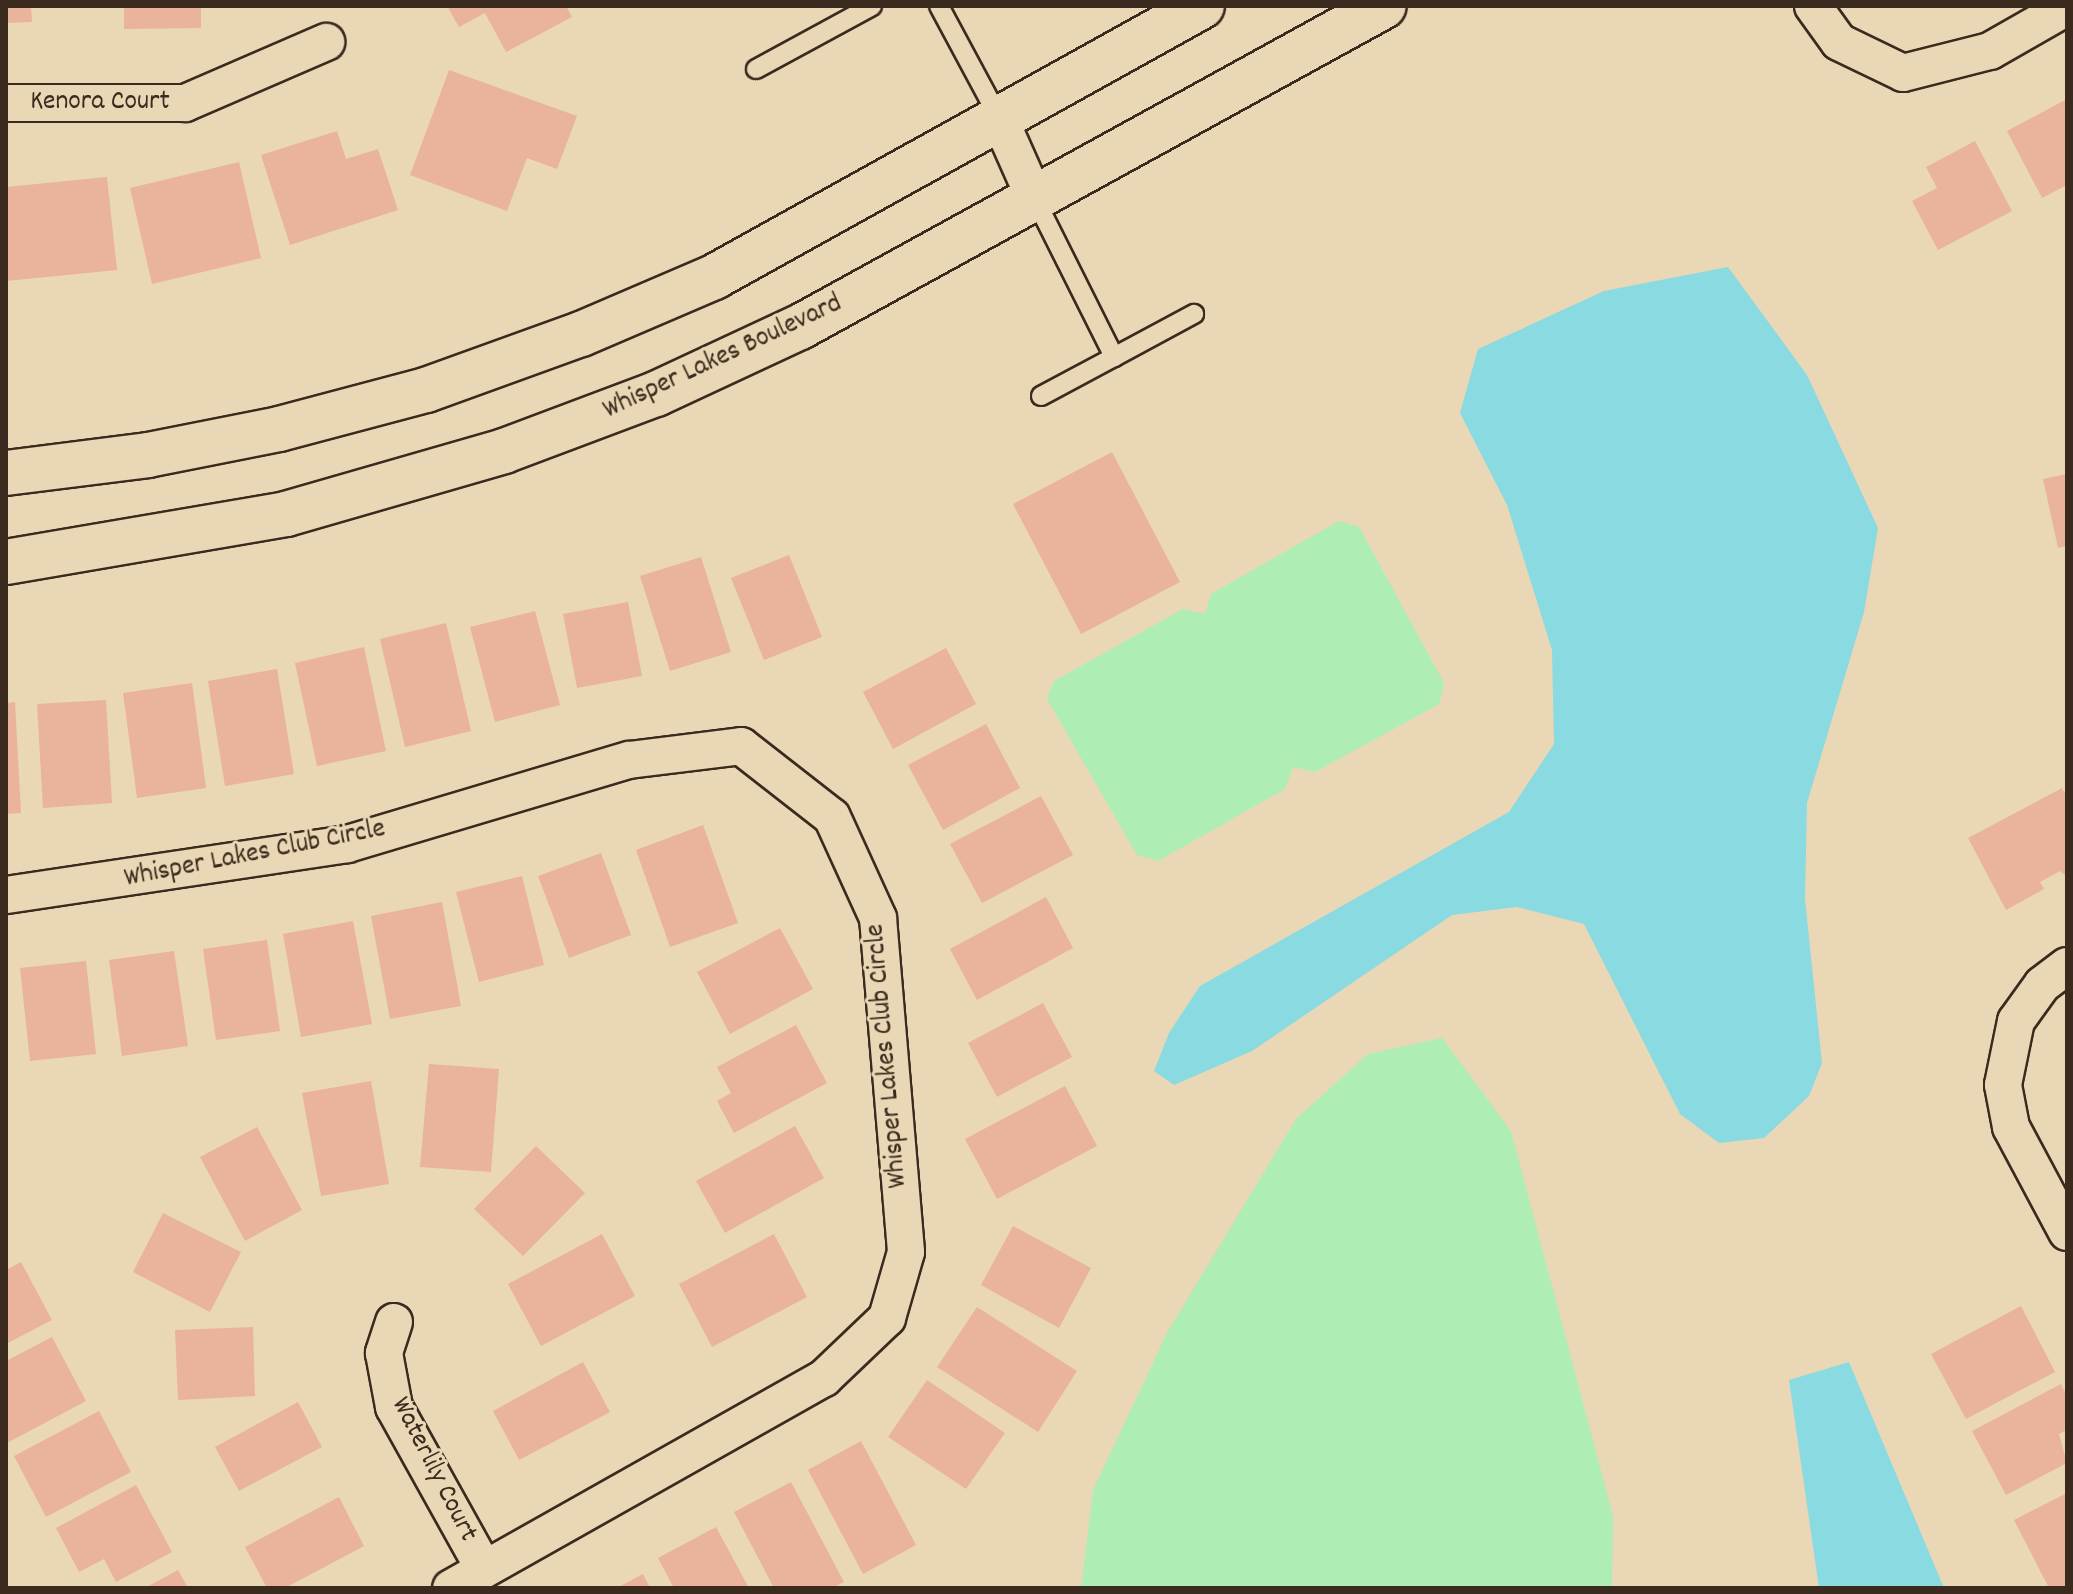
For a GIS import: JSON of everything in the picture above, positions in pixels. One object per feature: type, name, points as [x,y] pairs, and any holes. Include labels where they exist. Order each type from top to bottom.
[{"type":"street","points":[[6,473],[148,455],[279,429],[440,385],[581,334],[714,277],[1202,6]]},
{"type":"street","name":"Whisper Lakes Boulevard","points":[[6,562],[286,514],[504,451],[656,394],[800,327],[1384,6]]},
{"type":"street","points":[[1813,6],[1839,42],[1903,73],[1990,51],[2067,7]]},
{"type":"street","name":"Kenora Court","points":[[6,103],[185,103],[326,42]]},
{"type":"street","points":[[1000,120],[1035,199]]},
{"type":"street","name":"Whisper Lakes Club Circle","points":[[6,895],[347,844],[629,760],[741,746],[832,817],[878,918],[906,1252],[887,1318],[824,1378],[451,1588]]},
{"type":"street","points":[[2067,966],[2042,985],[2016,1021],[2003,1085],[2011,1127],[2067,1232]]},
{"type":"street","name":"Waterlily Court","points":[[394,1322],[384,1353],[394,1407],[484,1569]]},
{"type":"lane","points":[[756,69],[872,6]]},
{"type":"lane","points":[[939,6],[1000,120]]},
{"type":"lane","points":[[1035,199],[1114,357]]},
{"type":"lane","points":[[1041,396],[1194,314]]},
{"type":"green space","points":[[1339,521],[1359,527],[1444,683],[1439,704],[1315,772],[1293,767],[1285,789],[1158,861],[1137,855],[1047,699],[1054,681],[1183,609],[1205,614],[1211,594]]},
{"type":"green space","points":[[1442,1038],[1511,1131],[1613,1516],[1612,1588],[1081,1588],[1093,1490],[1167,1333],[1296,1119],[1368,1054]]},
{"type":"water","points":[[1728,267],[1807,375],[1878,528],[1864,612],[1807,803],[1805,899],[1822,1063],[1809,1096],[1764,1138],[1719,1143],[1680,1114],[1584,924],[1517,907],[1452,915],[1252,1051],[1174,1085],[1154,1071],[1169,1033],[1200,986],[1509,812],[1554,744],[1552,650],[1507,505],[1460,413],[1478,349],[1604,291]]},
{"type":"water","points":[[1849,1362],[1944,1588],[1819,1588],[1789,1380]]},
{"type":"building","points":[[6,6],[31,6],[32,22],[6,23]]},
{"type":"building","points":[[124,6],[201,6],[201,28],[124,29]]},
{"type":"building","points":[[447,6],[566,6],[572,17],[506,52],[485,13],[459,27]]},
{"type":"building","points":[[449,70],[577,116],[557,169],[527,158],[507,211],[410,175]]},
{"type":"building","points":[[2067,99],[2067,185],[2042,198],[2007,131]]},
{"type":"building","points":[[337,131],[346,159],[378,149],[398,210],[290,245],[261,155]]},
{"type":"building","points":[[1975,141],[2012,211],[1938,250],[1912,201],[1937,188],[1926,167]]},
{"type":"building","points":[[239,162],[261,258],[152,284],[130,188]]},
{"type":"building","points":[[107,177],[117,270],[6,281],[6,187]]},
{"type":"building","points":[[1112,452],[1180,582],[1081,634],[1013,504]]},
{"type":"building","points":[[2067,474],[2067,546],[2058,548],[2043,479]]},
{"type":"building","points":[[789,555],[822,637],[764,660],[731,578]]},
{"type":"building","points":[[701,557],[731,652],[670,671],[640,576]]},
{"type":"building","points":[[628,602],[642,676],[577,688],[563,614]]},
{"type":"building","points":[[535,611],[560,705],[495,722],[470,627]]},
{"type":"building","points":[[446,623],[471,731],[405,747],[380,639]]},
{"type":"building","points":[[364,647],[386,751],[317,766],[295,663]]},
{"type":"building","points":[[946,648],[976,704],[893,749],[863,692]]},
{"type":"building","points":[[277,669],[294,774],[225,786],[208,681]]},
{"type":"building","points":[[192,683],[206,788],[137,798],[123,693]]},
{"type":"building","points":[[106,700],[112,803],[43,808],[37,704]]},
{"type":"building","points":[[15,702],[21,813],[6,814],[6,703]]},
{"type":"building","points":[[986,724],[1020,788],[943,830],[908,765]]},
{"type":"building","points":[[2062,788],[2067,797],[2067,877],[2060,871],[2040,882],[2044,889],[2006,910],[1968,838]]},
{"type":"building","points":[[1041,796],[1073,855],[982,903],[950,844]]},
{"type":"building","points":[[703,825],[738,923],[670,947],[636,850]]},
{"type":"building","points":[[601,853],[631,935],[569,958],[538,876]]},
{"type":"building","points":[[522,876],[544,965],[479,982],[456,892]]},
{"type":"building","points":[[1046,897],[1073,948],[977,1000],[950,949]]},
{"type":"building","points":[[442,902],[461,1006],[390,1019],[371,916]]},
{"type":"building","points":[[353,921],[372,1024],[301,1037],[283,934]]},
{"type":"building","points":[[780,928],[813,989],[730,1034],[697,972]]},
{"type":"building","points":[[267,940],[280,1031],[216,1040],[203,949]]},
{"type":"building","points":[[174,951],[188,1046],[122,1056],[109,960]]},
{"type":"building","points":[[86,961],[96,1054],[30,1061],[20,968]]},
{"type":"building","points":[[1043,1003],[1072,1057],[997,1097],[968,1043]]},
{"type":"building","points":[[796,1025],[827,1083],[734,1133],[717,1101],[731,1093],[717,1067]]},
{"type":"building","points":[[429,1064],[499,1069],[491,1172],[420,1167]]},
{"type":"building","points":[[371,1081],[389,1184],[321,1196],[302,1093]]},
{"type":"building","points":[[1065,1086],[1097,1146],[997,1199],[965,1139]]},
{"type":"building","points":[[795,1126],[824,1178],[725,1233],[696,1181]]},
{"type":"building","points":[[257,1127],[302,1210],[245,1241],[200,1157]]},
{"type":"building","points":[[536,1146],[585,1193],[523,1256],[474,1209]]},
{"type":"building","points":[[163,1213],[241,1252],[210,1312],[133,1272]]},
{"type":"building","points":[[1013,1226],[1091,1268],[1059,1328],[981,1285]]},
{"type":"building","points":[[602,1234],[635,1296],[541,1346],[508,1284]]},
{"type":"building","points":[[774,1234],[807,1297],[712,1347],[679,1284]]},
{"type":"building","points":[[21,1262],[52,1320],[6,1344],[6,1270]]},
{"type":"building","points":[[2021,1306],[2055,1372],[1966,1419],[1931,1354]]},
{"type":"building","points":[[977,1307],[1077,1371],[1038,1432],[937,1367]]},
{"type":"building","points":[[253,1327],[255,1396],[178,1400],[175,1330]]},
{"type":"building","points":[[52,1337],[86,1401],[7,1443],[6,1361]]},
{"type":"building","points":[[583,1362],[610,1412],[519,1460],[493,1411]]},
{"type":"building","points":[[927,1380],[1005,1433],[966,1489],[888,1437]]},
{"type":"building","points":[[2061,1384],[2067,1396],[2067,1430],[2059,1434],[2067,1463],[2006,1495],[1972,1431]]},
{"type":"building","points":[[298,1402],[322,1447],[239,1491],[215,1447]]},
{"type":"building","points":[[99,1411],[131,1472],[46,1517],[14,1456]]},
{"type":"building","points":[[861,1441],[916,1545],[863,1574],[808,1470]]},
{"type":"building","points":[[791,1482],[844,1582],[832,1588],[774,1588],[734,1512]]},
{"type":"building","points":[[136,1485],[172,1552],[116,1582],[104,1559],[79,1572],[56,1528]]},
{"type":"building","points":[[2067,1493],[2067,1588],[2049,1588],[2014,1520]]},
{"type":"building","points":[[339,1497],[364,1546],[285,1588],[267,1588],[245,1547]]},
{"type":"building","points":[[716,1527],[749,1588],[674,1588],[658,1558]]},
{"type":"building","points":[[178,1570],[188,1588],[145,1588]]},
{"type":"building","points":[[643,1574],[650,1588],[617,1588]]}]
